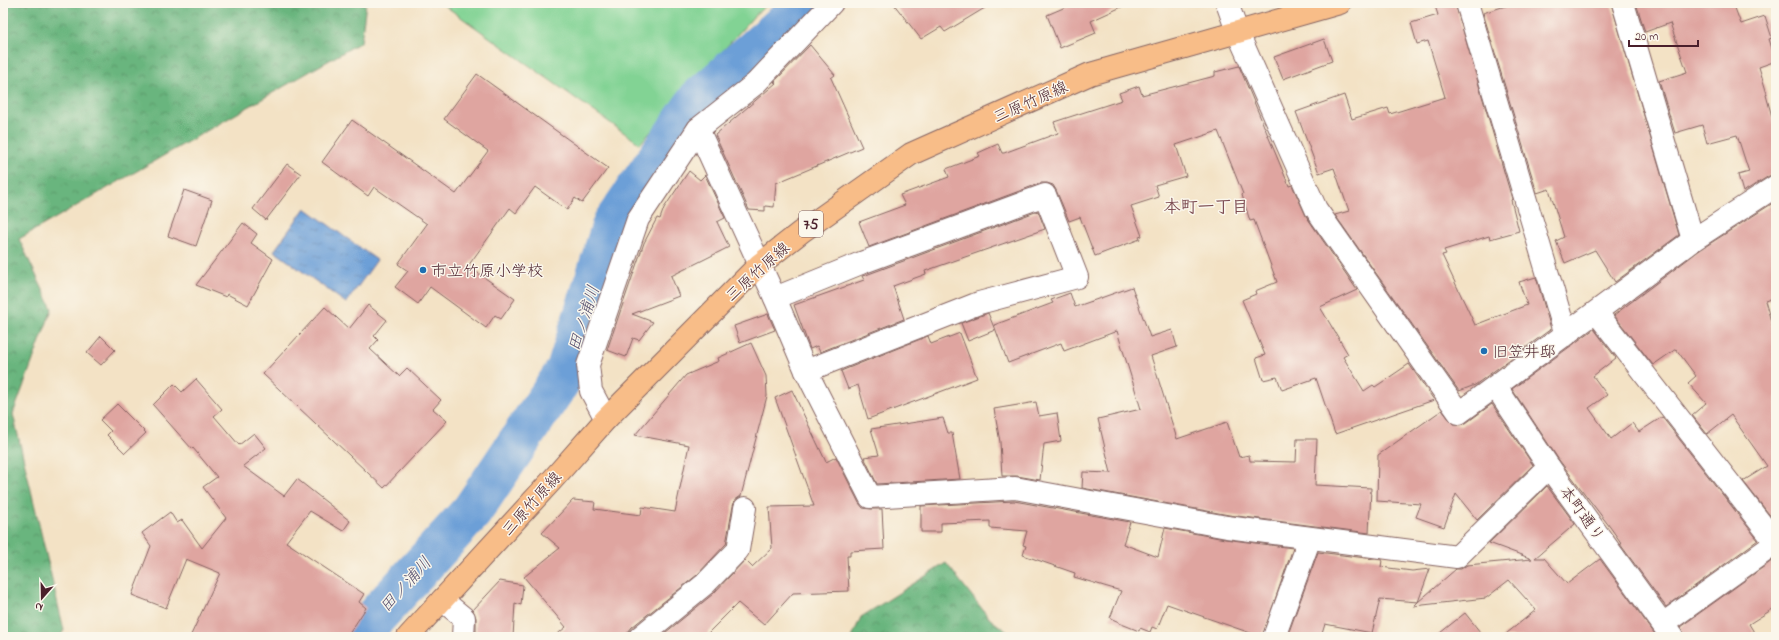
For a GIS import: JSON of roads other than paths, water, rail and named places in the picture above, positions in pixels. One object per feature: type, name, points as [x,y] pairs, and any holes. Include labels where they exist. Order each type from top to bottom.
[{"type":"main road","name":"三原竹原線","points":[[408,637],[606,419],[759,265],[801,232],[911,154],[1090,74],[1237,31],[1340,3]]},
{"type":"street","points":[[606,419],[591,391],[588,365],[638,220],[698,129],[755,84],[832,3]]},
{"type":"street","points":[[1228,3],[1237,31],[1316,209],[1459,414],[1597,313],[1693,240],[1776,186]]},
{"type":"street","points":[[1467,3],[1566,335]]},
{"type":"street","points":[[1623,3],[1693,240]]},
{"type":"street","points":[[698,129],[806,370],[870,497],[1015,488],[1227,527],[1457,557],[1549,467]]},
{"type":"street","points":[[775,298],[861,263],[1045,195],[1077,277],[979,303],[806,370]]},
{"type":"street","points":[[1597,313],[1776,543],[1668,630]]},
{"type":"street","name":"本町通り","points":[[1496,387],[1549,467],[1668,630]]},
{"type":"street","points":[[640,637],[705,584],[738,550],[745,508]]},
{"type":"street","points":[[1274,637],[1310,538]]},
{"type":"street","points":[[442,600],[464,618],[463,637]]},
{"type":"water","points":[[305,208],[377,260],[346,303],[274,251]]},
{"type":"waterway","name":"田ノ浦川","points":[[357,637],[472,511],[567,370],[613,224],[699,99],[808,3]]},
{"type":"place","name":"市立竹原小学校","points":[[423,270]]},
{"type":"place","name":"旧笠井邸","points":[[1484,351]]},
{"type":"district","name":"本町一丁目","points":[[1206,206]]}]
